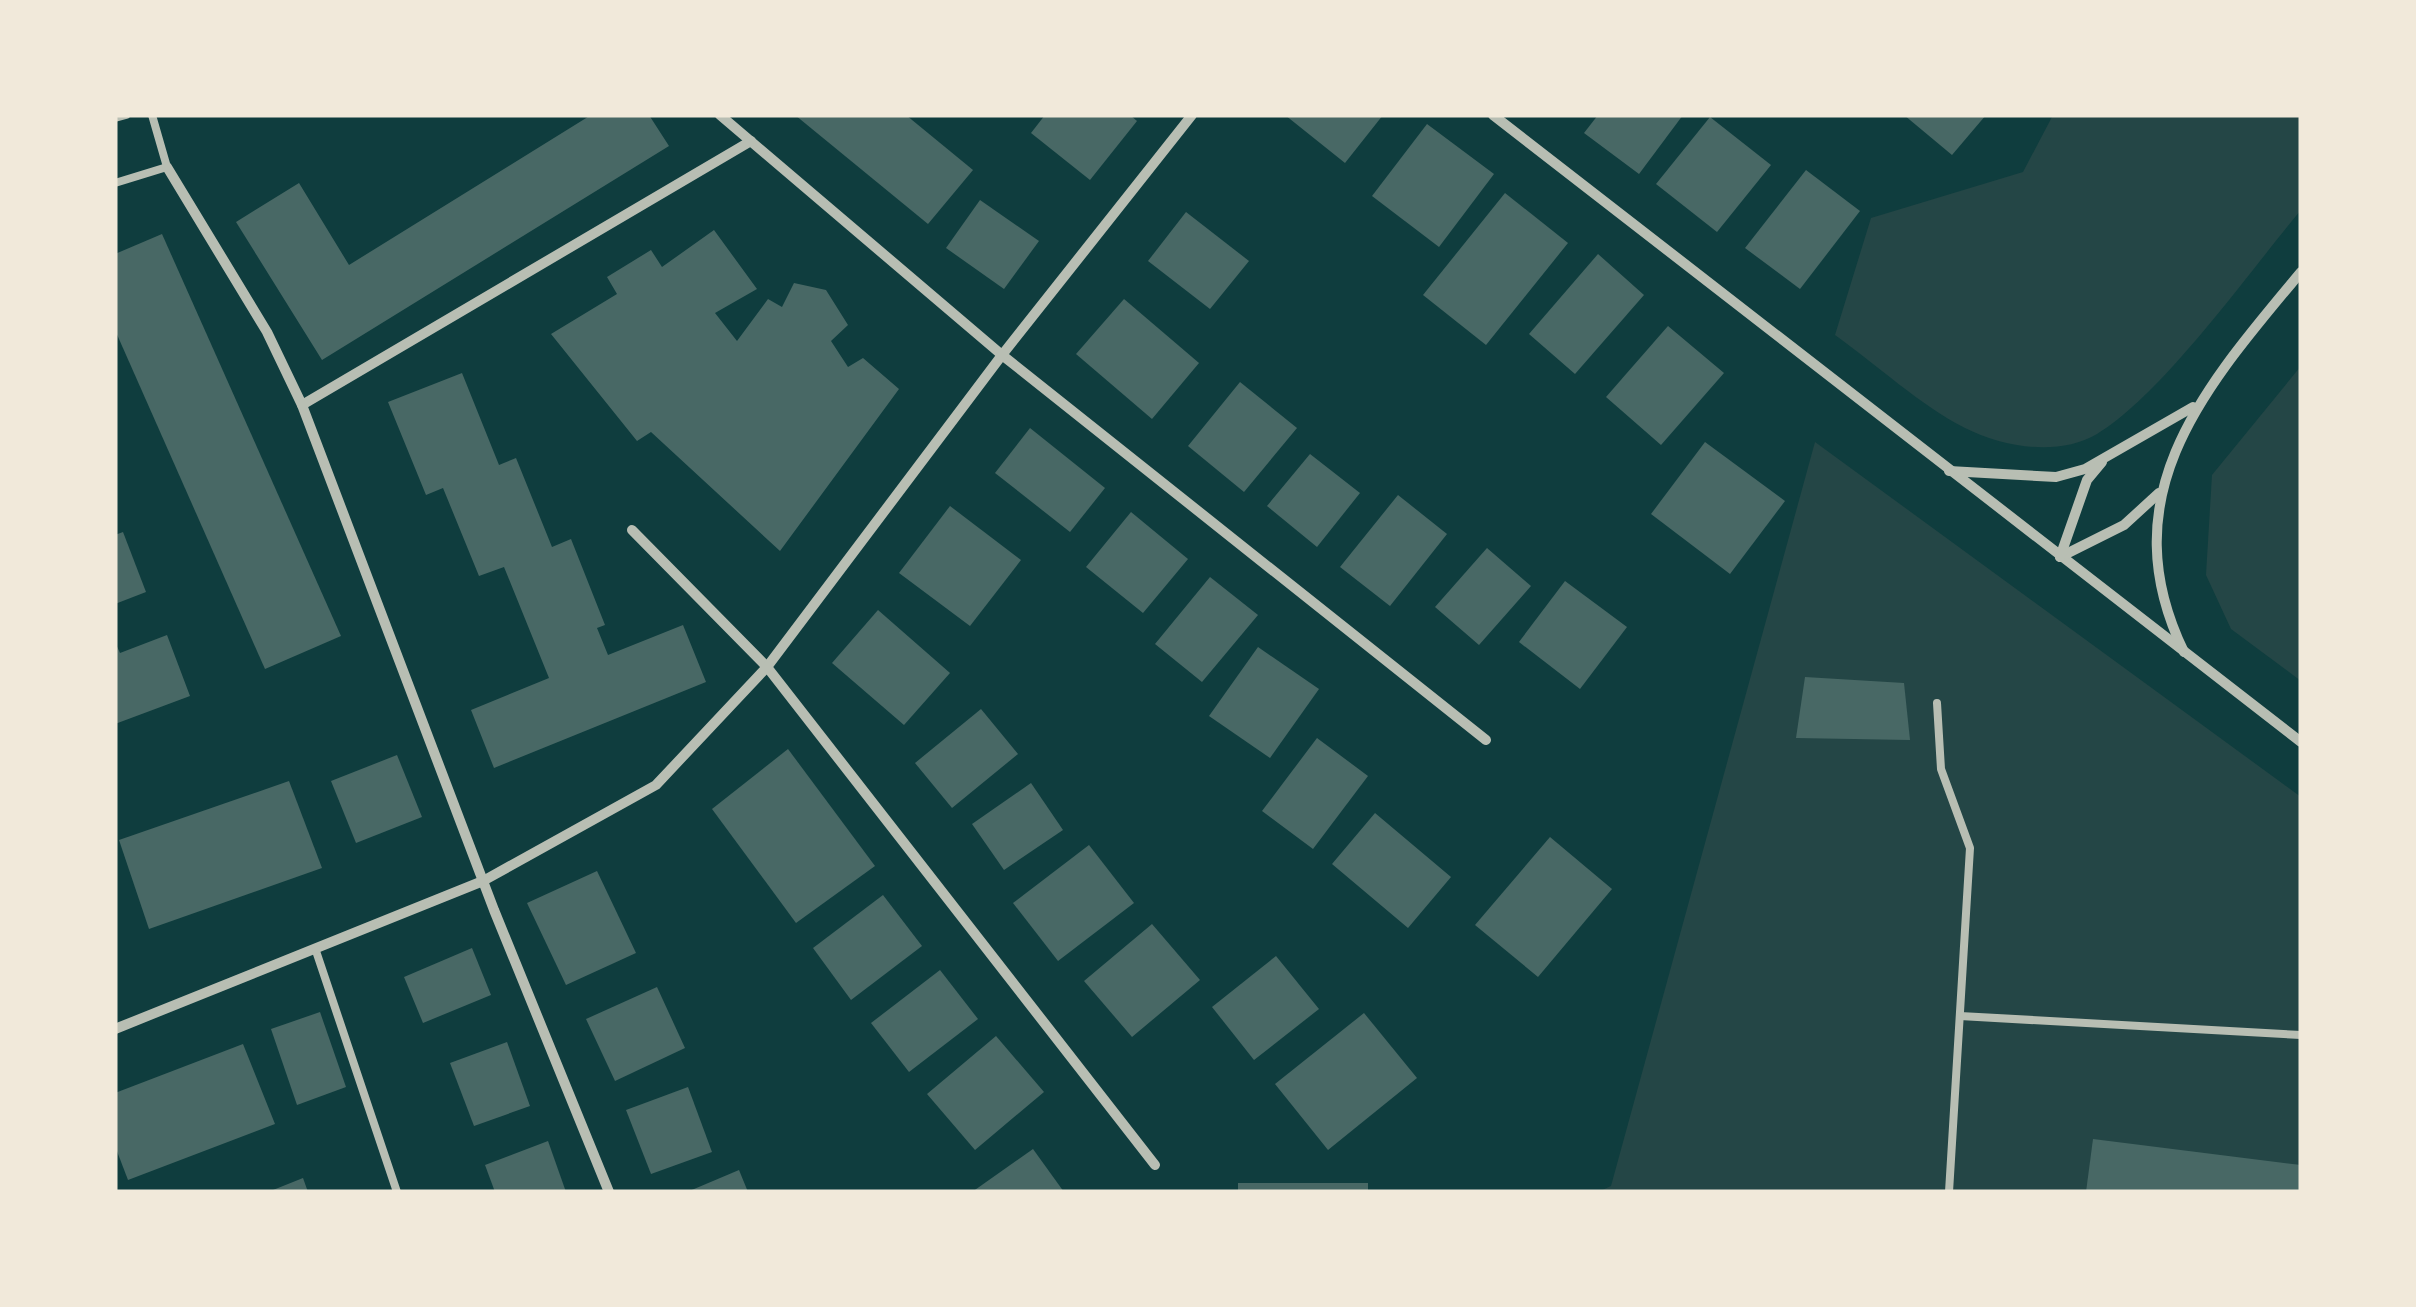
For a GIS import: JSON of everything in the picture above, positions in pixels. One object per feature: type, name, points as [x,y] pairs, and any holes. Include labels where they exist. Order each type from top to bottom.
[{"type":"street","points":[[720,115],[1002,355],[1486,740]]},
{"type":"street","points":[[115,1029],[483,881],[656,785],[767,667],[1002,355],[1192,115]]},
{"type":"street","points":[[1493,115],[2301,742]]},
{"type":"street","points":[[302,405],[751,142]]},
{"type":"street","points":[[167,168],[266,332],[302,405],[483,881],[609,1192]]},
{"type":"street","points":[[2186,654],[2163,599],[2158,566],[2160,492],[2194,406],[2301,272]]},
{"type":"street","points":[[1949,472],[2056,477],[2106,458],[2194,406]]},
{"type":"street","points":[[2060,557],[2087,480],[2106,458]]},
{"type":"street","points":[[2060,557],[2124,525],[2160,492]]},
{"type":"street","points":[[632,530],[767,667],[1155,1165]]},
{"type":"lane","points":[[115,118],[126,115]]},
{"type":"lane","points":[[115,183],[167,168],[152,115]]},
{"type":"lane","points":[[1937,703],[1942,769],[1970,848],[1949,1192]]},
{"type":"lane","points":[[316,951],[397,1192]]},
{"type":"lane","points":[[1960,1016],[2301,1035]]},
{"type":"shaded area","points":[[2053,115],[2301,115],[2301,210],[2177,362],[2123,415],[2082,441],[2031,447],[1996,440],[1948,419],[1835,335],[1871,218],[2023,172]]},
{"type":"shaded area","points":[[2301,366],[2301,681],[2231,629],[2206,575],[2212,475]]},
{"type":"shaded area","points":[[1815,442],[2301,797],[2301,1192],[1598,1192],[1611,1186]]},
{"type":"building","points":[[591,115],[649,115],[669,146],[322,360],[236,222],[299,183],[349,265]]},
{"type":"building","points":[[795,115],[906,115],[973,170],[928,224]]},
{"type":"building","points":[[1045,115],[1130,115],[1137,121],[1090,180],[1031,133]]},
{"type":"building","points":[[1285,115],[1383,115],[1345,163]]},
{"type":"building","points":[[1598,115],[1683,115],[1639,174],[1584,133]]},
{"type":"building","points":[[1904,115],[1986,115],[1952,155]]},
{"type":"building","points":[[1710,117],[1771,165],[1717,232],[1656,184]]},
{"type":"building","points":[[1427,124],[1494,174],[1439,247],[1372,196]]},
{"type":"building","points":[[1806,170],[1860,211],[1800,289],[1745,248]]},
{"type":"building","points":[[1505,193],[1568,243],[1486,345],[1423,295]]},
{"type":"building","points":[[980,200],[1039,241],[1004,289],[946,248]]},
{"type":"building","points":[[1186,212],[1249,261],[1210,309],[1148,261]]},
{"type":"building","points":[[714,230],[757,289],[715,313],[737,341],[768,299],[782,307],[794,283],[826,290],[848,325],[831,341],[848,367],[863,358],[899,389],[780,551],[651,432],[637,441],[551,334],[617,294],[607,277],[651,250],[662,267]]},
{"type":"building","points":[[162,234],[341,636],[265,669],[115,330],[115,254]]},
{"type":"building","points":[[1598,254],[1644,295],[1575,374],[1529,334]]},
{"type":"building","points":[[1124,299],[1199,363],[1152,419],[1076,354]]},
{"type":"building","points":[[1668,326],[1724,373],[1661,445],[1606,397]]},
{"type":"building","points":[[462,373],[499,465],[516,458],[552,547],[571,539],[605,625],[597,628],[608,655],[683,625],[706,682],[494,768],[471,710],[549,678],[504,567],[479,576],[443,488],[426,495],[388,402]]},
{"type":"building","points":[[1240,382],[1297,428],[1244,492],[1188,446]]},
{"type":"building","points":[[1030,428],[1105,488],[1070,532],[995,473]]},
{"type":"building","points":[[1705,442],[1785,501],[1730,574],[1651,514]]},
{"type":"building","points":[[1310,454],[1360,493],[1317,547],[1267,506]]},
{"type":"building","points":[[1398,495],[1447,534],[1390,606],[1340,567]]},
{"type":"building","points":[[950,506],[1021,560],[970,626],[899,573]]},
{"type":"building","points":[[1131,512],[1188,559],[1143,613],[1086,567]]},
{"type":"building","points":[[123,532],[146,592],[115,604],[115,535]]},
{"type":"building","points":[[1487,548],[1531,586],[1479,645],[1435,607]]},
{"type":"building","points":[[1210,577],[1258,615],[1202,682],[1155,644]]},
{"type":"building","points":[[1565,581],[1627,627],[1580,689],[1519,642]]},
{"type":"building","points":[[878,610],[950,673],[904,725],[832,663]]},
{"type":"building","points":[[167,635],[190,696],[115,724],[115,642],[120,653]]},
{"type":"building","points":[[1258,647],[1319,689],[1270,758],[1209,716]]},
{"type":"building","points":[[1805,677],[1904,683],[1910,740],[1796,738]]},
{"type":"building","points":[[981,709],[1018,754],[952,808],[915,763]]},
{"type":"building","points":[[1317,738],[1368,776],[1313,849],[1262,811]]},
{"type":"building","points":[[788,749],[875,866],[796,923],[712,809]]},
{"type":"building","points":[[397,755],[422,817],[356,843],[331,781]]},
{"type":"building","points":[[289,781],[322,868],[149,929],[119,840]]},
{"type":"building","points":[[1031,783],[1063,830],[1004,870],[972,824]]},
{"type":"building","points":[[1375,813],[1451,877],[1408,928],[1332,864]]},
{"type":"building","points":[[1550,837],[1612,889],[1538,977],[1475,925]]},
{"type":"building","points":[[1089,845],[1134,903],[1058,961],[1013,903]]},
{"type":"building","points":[[597,871],[636,953],[566,985],[527,903]]},
{"type":"building","points":[[883,895],[922,946],[851,1000],[813,948]]},
{"type":"building","points":[[1152,924],[1200,980],[1132,1037],[1084,981]]},
{"type":"building","points":[[472,948],[491,995],[423,1023],[404,977]]},
{"type":"building","points":[[1276,956],[1319,1009],[1254,1060],[1212,1007]]},
{"type":"building","points":[[940,970],[978,1019],[909,1072],[871,1023]]},
{"type":"building","points":[[657,987],[685,1048],[615,1081],[586,1019]]},
{"type":"building","points":[[320,1012],[346,1087],[297,1105],[271,1029]]},
{"type":"building","points":[[1364,1013],[1417,1078],[1328,1150],[1275,1084]]},
{"type":"building","points":[[996,1036],[1044,1092],[975,1150],[927,1094]]},
{"type":"building","points":[[507,1042],[530,1106],[474,1126],[450,1063]]},
{"type":"building","points":[[243,1044],[275,1124],[128,1180],[115,1146],[115,1093]]},
{"type":"building","points":[[688,1087],[712,1152],[651,1174],[626,1110]]},
{"type":"building","points":[[2093,1139],[2301,1165],[2301,1192],[2086,1192]]},
{"type":"building","points":[[548,1141],[566,1192],[495,1192],[485,1165]]},
{"type":"building","points":[[1033,1149],[1064,1192],[972,1192]]},
{"type":"building","points":[[739,1170],[748,1192],[687,1192]]},
{"type":"building","points":[[303,1178],[308,1192],[268,1192]]},
{"type":"building","points":[[1238,1183],[1368,1183],[1368,1192],[1238,1192]]}]
